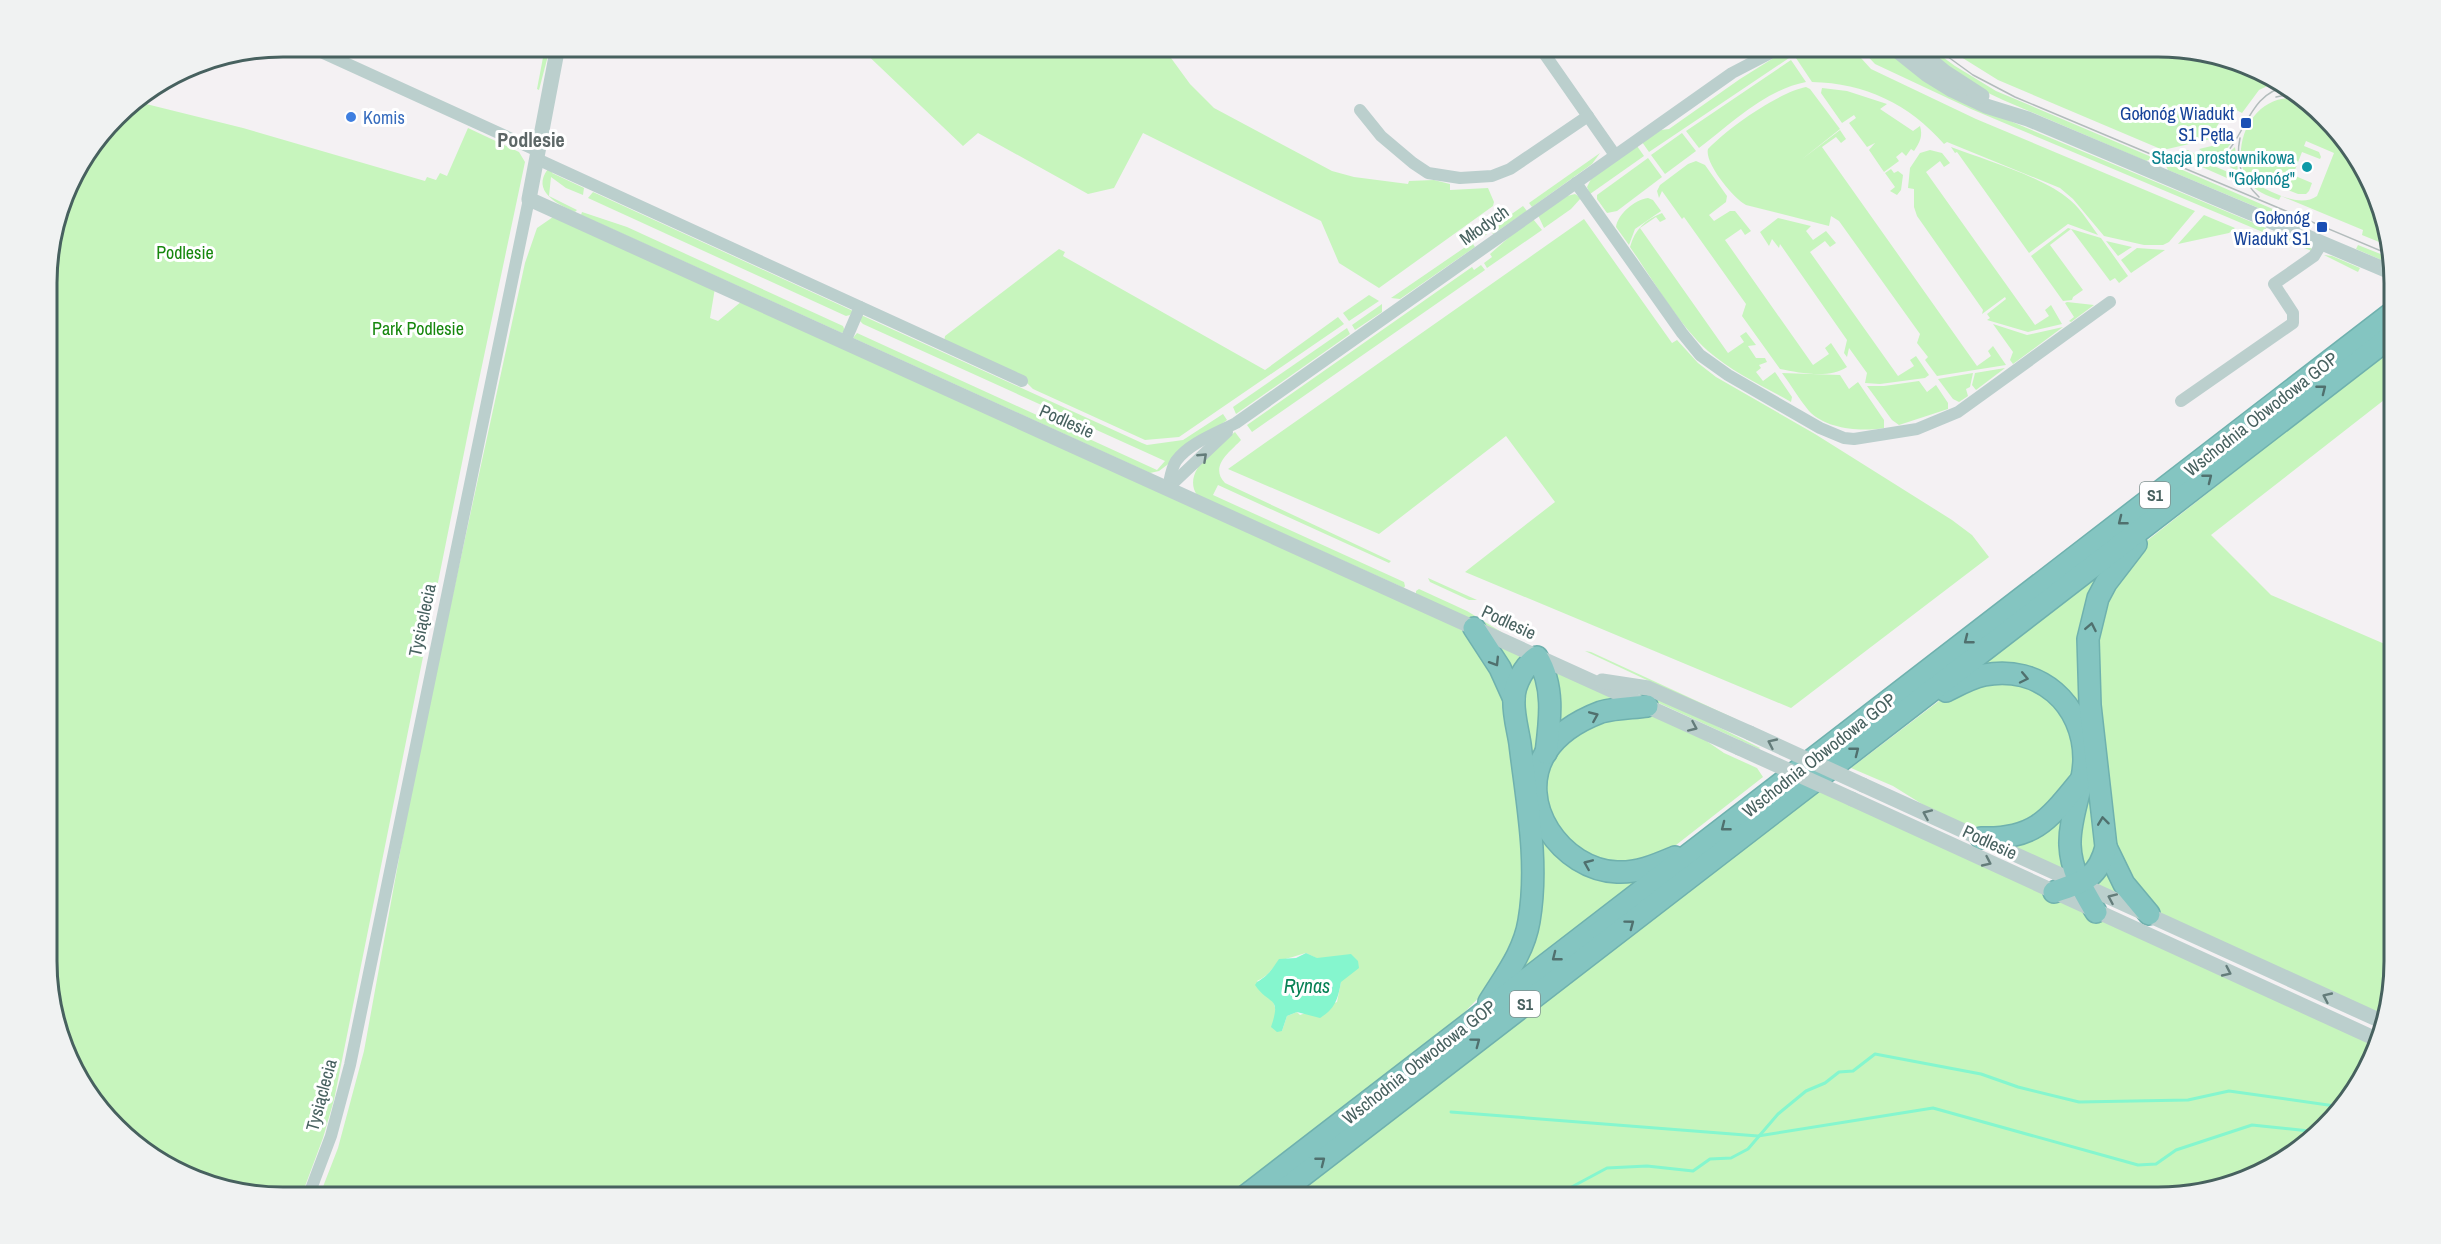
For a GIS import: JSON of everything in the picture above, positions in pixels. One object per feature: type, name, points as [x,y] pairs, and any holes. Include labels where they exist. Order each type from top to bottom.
[{"type":"highway","name":"Wschodnia Obwodowa GOP","points":[[1288,1187],[2162,514],[2384,327]]},
{"type":"highway","name":"Wschodnia Obwodowa GOP","points":[[1258,1187],[1703,844],[2384,327]]},
{"type":"highway","points":[[2149,915],[2124,884],[2106,847],[2088,679],[2090,624],[2098,598],[2106,583],[2162,514]]},
{"type":"highway","points":[[1474,628],[1500,668],[1514,699],[1533,864],[1531,908],[1526,937],[1517,958],[1480,1015]]},
{"type":"highway","points":[[1514,699],[1520,677],[1528,664],[1537,657],[1544,668],[1548,685],[1550,717],[1546,753],[1538,777],[1540,811],[1557,842],[1581,862],[1615,872],[1637,870],[1655,866],[1703,844]]},
{"type":"highway","points":[[1910,708],[1966,681],[1983,676],[2009,675],[2038,681],[2060,696],[2073,715],[2083,747],[2081,780],[2070,844],[2074,875],[2097,912]]},
{"type":"highway","points":[[1546,753],[1560,736],[1586,719],[1614,709],[1647,706]]},
{"type":"highway","points":[[1981,838],[2009,838],[2029,831],[2053,813],[2081,780]]},
{"type":"highway","points":[[2054,892],[2087,880],[2098,867],[2106,847]]},
{"type":"street","points":[[331,57],[1022,381]]},
{"type":"street","name":"Tysiąclecia","points":[[312,1187],[331,1136],[350,1065],[529,199],[556,57]]},
{"type":"street","points":[[1547,57],[1615,155]]},
{"type":"street","name":"Młodych","points":[[1168,488],[1205,456],[1236,423],[1732,73],[1759,57]]},
{"type":"street","points":[[1905,57],[1926,74],[1978,103],[2028,119],[2384,270]]},
{"type":"street","points":[[1928,57],[1963,83],[2028,119]]},
{"type":"street","points":[[1360,110],[1380,136],[1413,163],[1428,173],[1460,178],[1492,176],[1510,169],[1588,116]]},
{"type":"street","points":[[1576,183],[1700,355],[1728,375],[1820,428],[1844,438],[1877,437],[1917,429],[1952,415],[2110,302]]},
{"type":"street","name":"Podlesie","points":[[529,199],[2371,1037]]},
{"type":"street","points":[[2181,401],[2293,323],[2293,312],[2274,284],[2314,256],[2322,243]]},
{"type":"street","points":[[845,342],[860,307]]},
{"type":"street","name":"Podlesie","points":[[1588,680],[1648,688],[2376,1019]]},
{"type":"green space","points":[[543,57],[548,57],[539,90],[537,89]]},
{"type":"green space","points":[[870,57],[1170,57],[1190,84],[1214,108],[1332,171],[1354,177],[1408,184],[1409,181],[1434,180],[1450,184],[1450,190],[1488,188],[1494,202],[1493,206],[1379,288],[1339,263],[1321,221],[1143,133],[1114,188],[1088,194],[978,133],[963,146]]},
{"type":"green space","points":[[1775,57],[1789,58],[1649,152],[1642,142],[1661,130],[1669,129]]},
{"type":"green space","points":[[1860,57],[1871,69],[1976,119],[2195,211],[2169,242],[2163,245],[2144,245],[2104,236],[2073,199],[2060,188],[1947,142],[1944,144],[1916,118],[1885,98],[1850,86],[1812,82],[1796,58]]},
{"type":"green space","points":[[1868,57],[1895,57],[1986,111],[2266,228],[2265,233],[1971,109],[1875,64]]},
{"type":"green space","points":[[1935,57],[1943,57],[1996,91],[2154,158],[2146,161],[1984,91]]},
{"type":"green space","points":[[1961,57],[2173,57],[2202,61],[2231,69],[2268,86],[2259,90],[2242,113],[2229,106],[2216,128],[2226,134],[2224,136],[2163,150],[1998,80]]},
{"type":"green space","points":[[1791,60],[1806,82],[1791,86],[1763,100],[1699,148],[1686,131]]},
{"type":"green space","points":[[1806,87],[1810,89],[1840,129],[1801,160],[1840,130],[1846,139],[1841,143],[1836,137],[1822,147],[1977,366],[1991,356],[1988,351],[1993,346],[2006,365],[1937,376],[1925,360],[1928,357],[1917,343],[1920,334],[1839,221],[1831,216],[1829,226],[1746,205],[1734,196],[1721,180],[1711,163],[1708,149],[1754,112],[1781,96]]},
{"type":"green space","points":[[1822,88],[1847,91],[1887,104],[1880,109],[1913,131],[1920,126],[1918,145],[1906,156],[1902,152],[1896,157],[1899,161],[1884,172],[1869,150],[1875,143],[1867,147],[1849,123],[1856,118],[1854,115],[1842,123],[1821,93]]},
{"type":"green space","points":[[2289,98],[2307,113],[2346,157],[2367,197],[2380,243],[2362,235],[2363,230],[2281,196],[2279,200],[2266,195],[2254,188],[2248,181],[2273,193],[2301,201],[2317,196],[2334,153],[2306,141],[2304,146],[2319,152],[2321,157],[2320,159],[2302,152],[2293,175],[2312,183],[2306,194],[2298,194],[2244,173],[2241,146],[2250,121],[2259,111],[2281,99]]},
{"type":"green space","name":"Park Podlesie","points":[[145,104],[243,128],[425,181],[427,177],[436,180],[440,173],[447,176],[468,128],[519,152],[525,162],[472,413],[334,1100],[305,1187],[268,1187],[239,1183],[183,1164],[157,1149],[134,1131],[104,1099],[80,1061],[61,1005],[57,976],[57,268],[61,239],[80,183],[95,157],[113,134]]},
{"type":"green space","points":[[1682,133],[1696,151],[1665,174],[1651,155]]},
{"type":"green space","points":[[2233,141],[2214,159],[2199,149]]},
{"type":"green space","points":[[1637,146],[1644,156],[1590,194],[1587,187],[1591,179]]},
{"type":"green space","points":[[1951,147],[2010,168],[2054,189],[2075,204],[2098,235],[2068,224],[2029,253],[1957,152],[1955,153]]},
{"type":"green space","points":[[2235,147],[2238,171],[2219,162]]},
{"type":"green space","points":[[1930,150],[1942,153],[1950,163],[1944,167],[1940,161],[1926,172],[2035,325],[2049,316],[2045,310],[2051,305],[2062,324],[2028,332],[1987,320],[1990,318],[1987,314],[2006,299],[2005,297],[1982,314],[1983,310],[1917,216],[1914,207],[1914,189],[1908,188],[1910,168],[1920,153]]},
{"type":"green space","points":[[2188,150],[2206,161],[2193,162],[2171,155]]},
{"type":"green space","points":[[1600,153],[1592,164],[1532,207],[1529,203]]},
{"type":"green space","points":[[1648,158],[1662,177],[1617,211],[1607,213],[1597,199],[1597,195]]},
{"type":"green space","points":[[1696,161],[1705,165],[1727,196],[1726,202],[1709,215],[1714,221],[1730,211],[1735,211],[1751,231],[1745,235],[1741,229],[1725,240],[1813,365],[1829,354],[1825,348],[1831,343],[1847,367],[1824,374],[1780,369],[1742,316],[1746,304],[1684,217],[1682,219],[1662,191],[1659,198],[1657,191],[1660,185],[1688,164]]},
{"type":"green space","points":[[2164,162],[2275,210],[2273,214],[2168,170]]},
{"type":"green space","points":[[2212,165],[2241,178],[2245,186],[2202,167]]},
{"type":"green space","points":[[548,169],[553,169],[552,173],[584,188],[583,195],[566,188],[551,177],[549,196],[577,210],[575,212],[554,201],[548,196],[544,190],[544,177]]},
{"type":"green space","points":[[1891,169],[1894,173],[1898,171],[1903,175],[1901,190],[1897,195],[1890,191],[1895,187],[1885,173]]},
{"type":"green space","points":[[593,192],[853,311],[846,316],[588,198]]},
{"type":"green space","points":[[1575,194],[1581,198],[1571,209],[1544,228],[1538,215],[1567,196]]},
{"type":"green space","points":[[1648,198],[1653,200],[1661,211],[1635,229],[1629,245],[1616,227],[1617,222],[1632,205]]},
{"type":"green space","points":[[1523,206],[1527,211],[1493,234],[1491,231],[1483,237],[1482,235]]},
{"type":"green space","points":[[582,212],[627,227],[843,326],[845,331],[842,333],[581,215]]},
{"type":"green space","points":[[1662,213],[1666,219],[1660,222],[1656,217],[1642,226]]},
{"type":"green space","points":[[2204,215],[2235,228],[2229,233],[2178,244]]},
{"type":"green space","points":[[553,217],[715,288],[710,318],[718,321],[742,301],[1465,632],[1485,653],[1510,704],[1528,912],[1497,979],[1452,1025],[1240,1187],[323,1187],[338,1148],[364,1051],[417,759],[525,263],[537,228]],"holes":[[[1306,953],[1316,958],[1323,958],[1341,982],[1337,1002],[1300,1015],[1297,1012],[1287,1016],[1282,1031],[1273,1001],[1257,981],[1284,960]]]},
{"type":"green space","points":[[1778,218],[1811,226],[1806,231],[1813,240],[1826,231],[1836,243],[1830,247],[1825,241],[1810,252],[1898,376],[1914,366],[1910,360],[1916,356],[1929,375],[1925,378],[1880,384],[1865,383],[1867,373],[1849,348],[1847,357],[1844,353],[1847,340],[1780,244],[1779,248],[1772,239],[1769,246],[1760,232]]},
{"type":"green space","points":[[1533,219],[1542,230],[1487,268],[1484,263],[1492,257],[1490,254]]},
{"type":"green space","points":[[1584,219],[1672,343],[1677,340],[1698,363],[1716,377],[1815,434],[1952,520],[1972,535],[1989,557],[1791,708],[1465,572],[1555,502],[1506,436],[1379,534],[1228,469]]},
{"type":"green space","points":[[1640,228],[1728,353],[1744,342],[1740,336],[1746,332],[1756,345],[1748,346],[1756,358],[1765,358],[1767,362],[1759,365],[1761,368],[1756,372],[1763,381],[1775,372],[1792,397],[1791,402],[1717,359],[1697,340],[1657,288],[1630,247]]},
{"type":"green space","points":[[2068,228],[2101,238],[2128,276],[2119,283],[2115,278],[2110,281],[2071,229],[2050,245],[2083,290],[2072,300],[2063,301],[2031,256]]},
{"type":"green space","points":[[2274,231],[2310,246],[2312,251],[2272,236]]},
{"type":"green space","points":[[1480,237],[1473,244],[1475,247],[1400,299],[1391,298]]},
{"type":"green space","points":[[2106,241],[2132,247],[2118,256]]},
{"type":"green space","points":[[2358,245],[2382,255],[2383,261],[2356,249]]},
{"type":"green space","points":[[2137,248],[2165,250],[2131,273],[2121,260]]},
{"type":"green space","points":[[1059,249],[1065,252],[1063,256],[1265,370],[1338,317],[1344,324],[1179,437],[1145,440],[1033,389],[1024,380],[944,342],[945,336]]},
{"type":"green space","points":[[2324,255],[2332,256],[2360,268],[2358,272]]},
{"type":"green space","points":[[1481,265],[1485,270],[1252,432],[1247,425],[1472,267],[1474,270]]},
{"type":"green space","points":[[1369,295],[1379,301],[1349,321],[1343,313]]},
{"type":"green space","points":[[2065,303],[2094,305],[2071,322],[2069,321],[2074,317]]},
{"type":"green space","points":[[1382,304],[1382,312],[1355,330],[1352,325]]},
{"type":"green space","points":[[861,315],[1147,445],[1183,440],[1223,414],[1227,420],[1159,471],[1150,473],[853,338],[857,333],[1157,470],[1165,461],[863,324],[860,321]]},
{"type":"green space","points":[[1993,324],[2027,335],[2063,327],[2013,364],[2010,360],[2013,352]]},
{"type":"green space","points":[[1347,328],[1350,334],[1236,414],[1233,407]]},
{"type":"green space","points":[[2384,354],[2384,400],[2211,535],[2271,595],[2384,644],[2384,976],[2378,1012],[2163,916],[2123,875],[2108,819],[2097,718],[2096,624],[2120,572],[2148,540]]},
{"type":"green space","points":[[2005,368],[1976,390],[1972,385],[1975,373]]},
{"type":"green space","points":[[1782,373],[1840,375],[1849,389],[1858,382],[1884,420],[1884,428],[1865,430],[1844,428],[1825,422],[1809,411]]},
{"type":"green space","points":[[1973,373],[1970,387],[1966,389],[1968,396],[1959,402],[1953,399],[1938,379]]},
{"type":"green space","points":[[1919,381],[1927,392],[1936,385],[1948,403],[1948,409],[1899,425],[1892,420],[1867,386],[1884,386]]},
{"type":"green space","points":[[1235,432],[1241,440],[1220,465],[1219,471],[1225,483],[1391,561],[1389,563],[1218,485],[1213,495],[1404,582],[1404,588],[1197,495],[1193,486],[1198,468],[1211,452]]},
{"type":"green space","points":[[2114,561],[2095,595],[2100,844],[2081,875],[2077,710],[1982,666]]},
{"type":"green space","points":[[1428,578],[1477,600],[1469,600],[1430,582]]},
{"type":"green space","points":[[1419,589],[1467,611],[1503,633],[1416,595]]},
{"type":"green space","points":[[1490,641],[1527,657],[1514,682]]},
{"type":"green space","points":[[1585,651],[1591,652],[1738,720],[1715,712]]},
{"type":"green space","points":[[1536,662],[1547,720],[1531,777],[1522,684]]},
{"type":"green space","points":[[1551,669],[1625,702],[1551,741]]},
{"type":"green space","points":[[1980,681],[2035,686],[2073,727],[2076,773],[2028,826],[1986,833],[1930,809],[1893,786],[1851,768],[1939,701]]},
{"type":"green space","points":[[1628,689],[1679,707],[1760,748],[1759,749]]},
{"type":"green space","points":[[1617,714],[1649,714],[1757,768],[1763,777],[1662,856],[1637,864],[1594,861],[1553,826],[1544,782],[1562,740]]},
{"type":"green space","points":[[1819,791],[2370,1040],[2354,1074],[2337,1099],[2318,1121],[2284,1149],[2258,1164],[2231,1175],[2202,1183],[2173,1187],[1304,1187]]},
{"type":"green space","points":[[2064,808],[2069,873],[2005,843]]},
{"type":"green space","points":[[1534,810],[1551,843],[1651,874],[1513,979]]},
{"type":"green space","points":[[2107,862],[2130,899],[2092,882]]},
{"type":"water","name":"Rynas","points":[[1306,953],[1317,958],[1351,954],[1358,961],[1359,968],[1341,982],[1335,1003],[1325,1015],[1320,1018],[1297,1012],[1287,1016],[1282,1031],[1277,1032],[1271,1027],[1274,1005],[1255,985],[1270,972],[1279,959],[1296,958]]},
{"type":"waterway","points":[[1572,1187],[1607,1168],[1647,1166],[1693,1171],[1710,1159],[1731,1158],[1748,1149],[1778,1114],[1806,1091],[1825,1083],[1839,1072],[1853,1071],[1875,1054],[1981,1074],[2018,1087],[2079,1102],[2188,1100],[2229,1091],[2332,1106]]},
{"type":"waterway","points":[[1451,1112],[1758,1136],[1933,1108],[2138,1165],[2156,1164],[2176,1150],[2252,1125],[2307,1131]]},
{"type":"tram line","points":[[1948,57],[1973,75],[2015,97],[2382,251]]},
{"type":"tram line","points":[[2183,162],[2203,165],[2219,160],[2230,149],[2258,104],[2270,93],[2277,91]]},
{"type":"tram line","points":[[2276,97],[2284,95]]},
{"type":"tram line","points":[[2240,138],[2238,155],[2241,170],[2248,184],[2259,197]]},
{"type":"place","name":"Komis","points":[[351,117]]},
{"type":"place","name":"Gołonóg Wiadukt S1 Pętla","points":[[2246,123]]},
{"type":"place","name":"Stacja prostownikowa \"Gołonóg\"","points":[[2307,167]]},
{"type":"place","name":"Gołonóg Wiadukt S1","points":[[2322,227]]},
{"type":"district","name":"Podlesie","points":[[531,139]]}]
